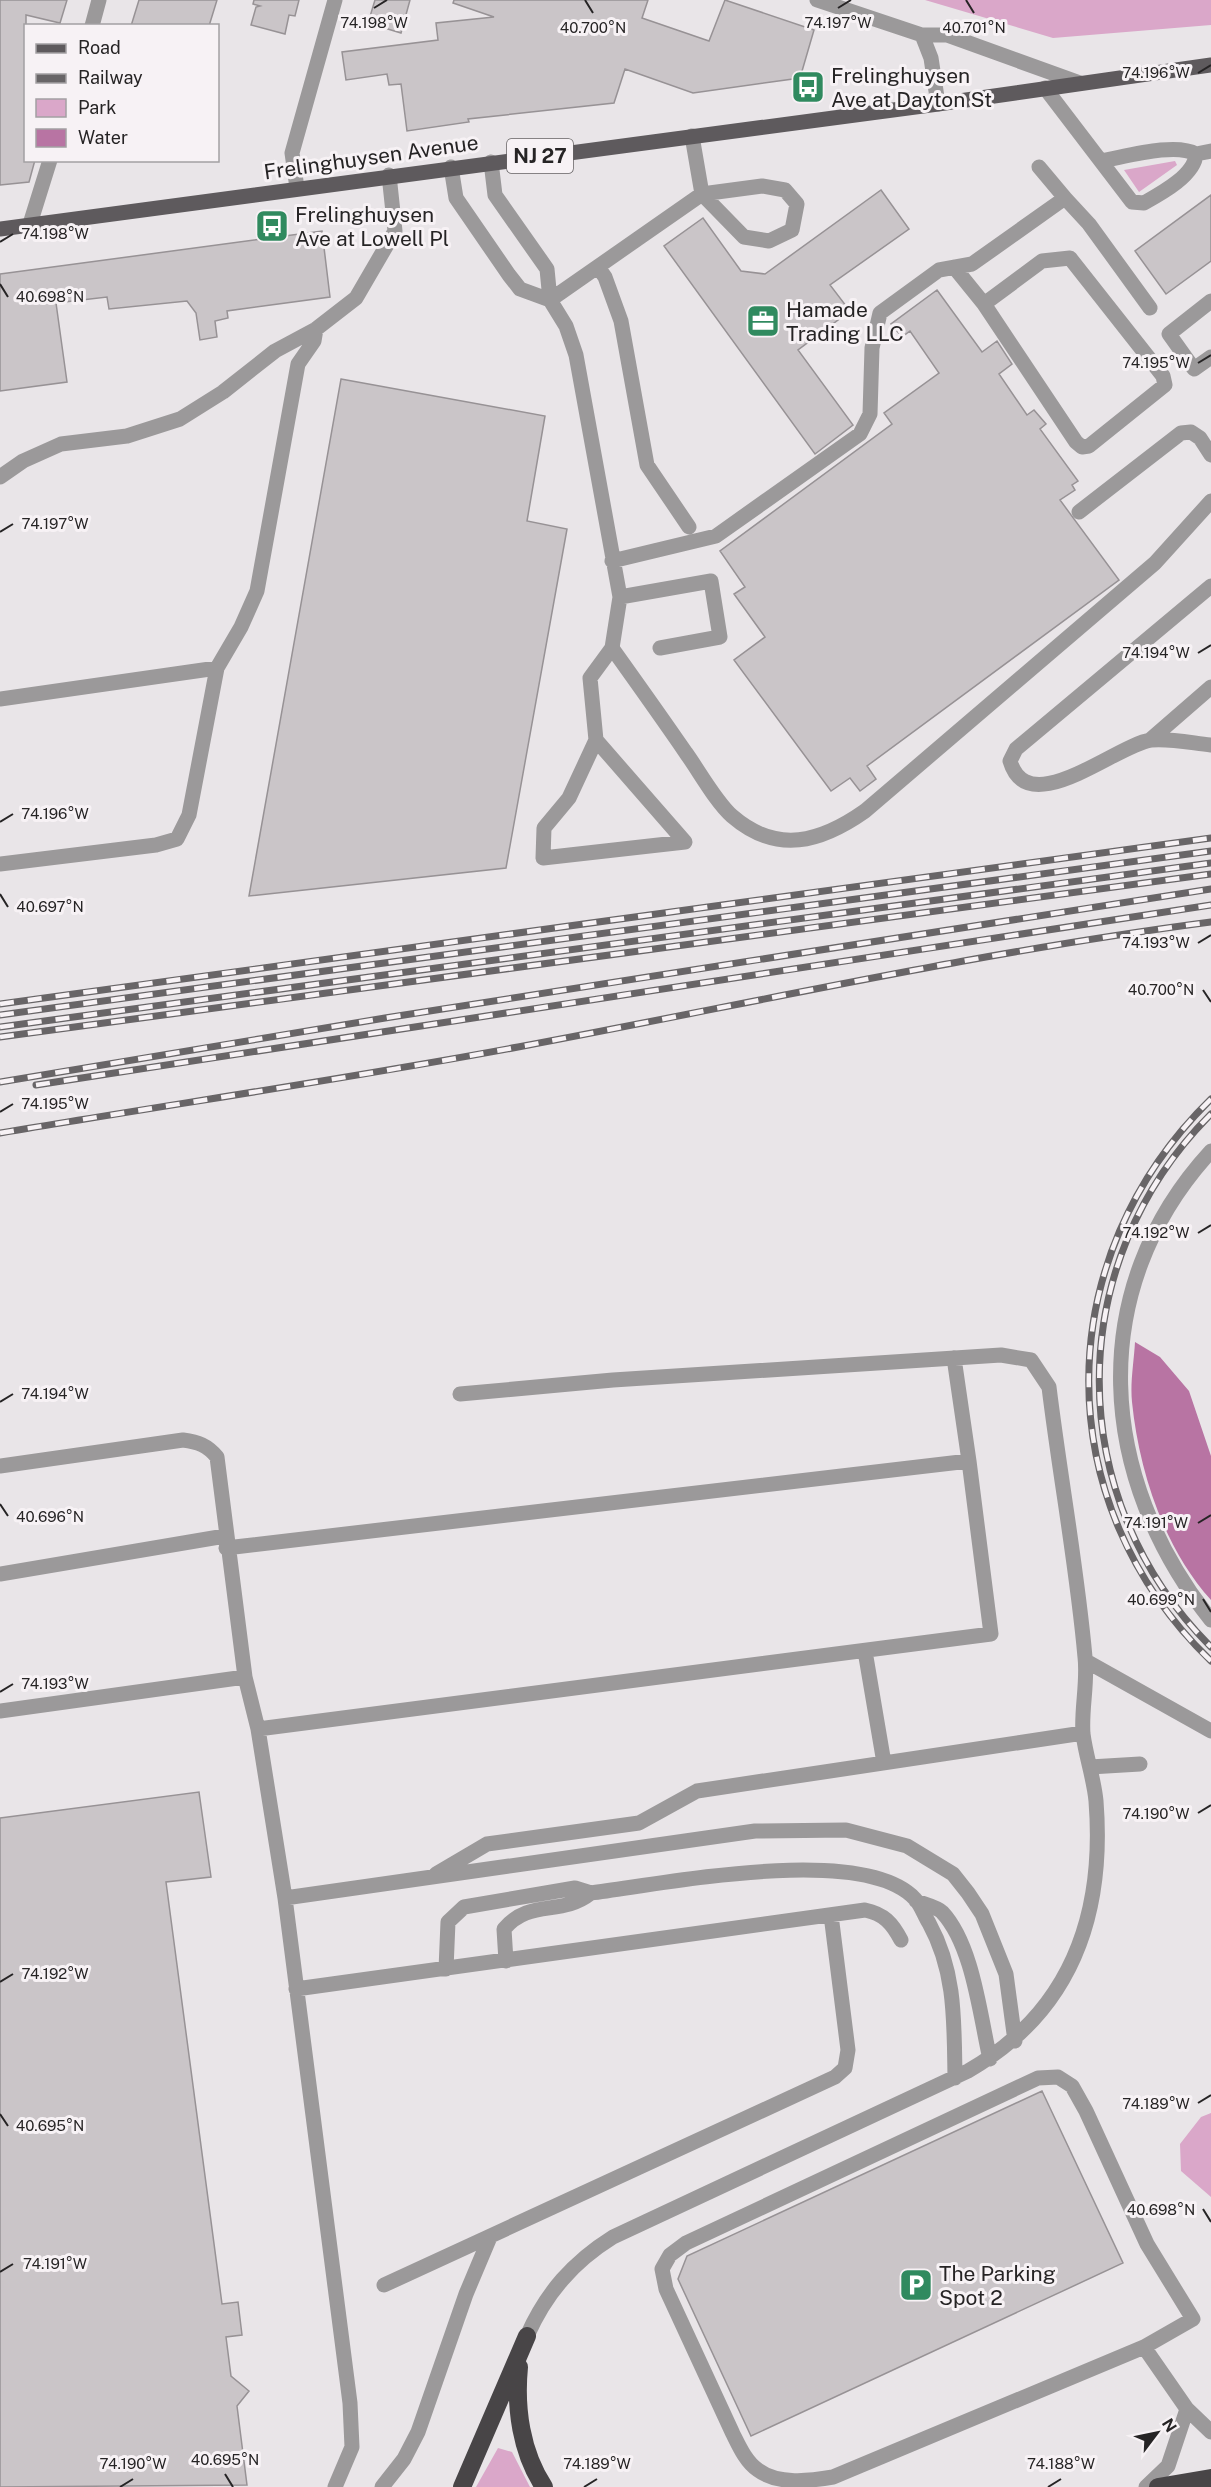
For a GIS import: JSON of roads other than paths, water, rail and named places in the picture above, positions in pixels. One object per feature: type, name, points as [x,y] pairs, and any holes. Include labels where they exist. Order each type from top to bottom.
[{"type":"highway","points":[[462,2487],[527,2336]]},
{"type":"highway","points":[[527,2336],[519,2376],[519,2415],[528,2453],[544,2487]]},
{"type":"highway","points":[[1158,2487],[1211,2478]]},
{"type":"main road","name":"Frelinghuysen Avenue","points":[[0,229],[389,175],[938,104],[1211,65]]},
{"type":"street","points":[[93,24],[99,0]]},
{"type":"street","points":[[297,188],[292,153],[335,0]]},
{"type":"street","points":[[818,0],[922,35],[947,34],[1080,83]]},
{"type":"street","points":[[922,35],[931,57],[938,104]]},
{"type":"street","points":[[1045,88],[1129,200],[1141,204],[1190,169],[1203,152],[1175,149],[1101,161]]},
{"type":"street","points":[[550,300],[702,194],[762,186],[785,190],[797,204],[792,230],[769,241],[744,237],[702,194],[692,136]]},
{"type":"street","points":[[30,224],[49,162]]},
{"type":"street","points":[[491,162],[495,195],[547,269],[550,300],[566,326],[576,355],[620,597],[612,648],[590,678],[596,741],[569,798],[544,828],[543,858],[685,842],[596,741]]},
{"type":"street","points":[[451,167],[456,198],[520,289],[550,300]]},
{"type":"street","points":[[1039,167],[1089,224],[1150,308]]},
{"type":"street","points":[[0,477],[23,461],[61,444],[127,436],[180,419],[224,392],[275,351],[316,329],[356,297],[395,231],[389,175]]},
{"type":"street","points":[[612,561],[716,536],[860,434],[870,414],[873,348],[880,313],[939,270],[972,264],[1065,198]]},
{"type":"street","points":[[954,267],[984,304],[1076,442],[1082,447],[1089,446],[1165,385],[1163,376],[1070,258],[1042,261],[984,304]]},
{"type":"street","points":[[598,267],[605,277],[621,321],[647,465],[689,527]]},
{"type":"street","points":[[1211,301],[1168,334],[1194,369],[1211,357]]},
{"type":"street","points":[[0,864],[156,845],[177,839],[189,815],[216,668],[241,627],[257,591],[298,364],[314,341],[316,329]]},
{"type":"street","points":[[1079,512],[1181,433],[1191,432],[1200,438],[1211,455]]},
{"type":"street","points":[[612,648],[730,815],[765,837],[786,841],[812,839],[844,825],[865,811],[1155,563],[1211,501]]},
{"type":"street","points":[[620,597],[711,581],[720,637],[660,648]]},
{"type":"street","points":[[1211,586],[1016,749],[1010,761],[1017,776],[1027,783],[1047,785],[1150,740],[1211,687]]},
{"type":"street","points":[[0,699],[216,668]]},
{"type":"street","points":[[1150,740],[1211,745]]},
{"type":"street","points":[[1211,1151],[1169,1207],[1148,1247],[1128,1311],[1120,1376],[1127,1450],[1144,1506],[1167,1557],[1211,1620]]},
{"type":"street","points":[[460,1394],[613,1380],[1001,1355],[1031,1359],[1049,1387],[1086,1660],[1083,1733],[1096,1798],[1098,1853],[1091,1907],[1073,1960],[1060,1984],[1015,2041],[990,2059],[955,2078],[613,2237],[565,2275],[543,2304],[527,2336]]},
{"type":"street","points":[[258,1729],[991,1634],[954,1358]]},
{"type":"street","points":[[0,1466],[183,1440],[199,1442],[217,1457],[244,1677],[258,1729],[285,1898],[350,2403],[352,2447],[335,2487]]},
{"type":"street","points":[[0,1574],[226,1542],[969,1461]]},
{"type":"street","points":[[865,1651],[884,1763]]},
{"type":"street","points":[[1086,1660],[1211,1731]]},
{"type":"street","points":[[0,1711],[244,1677]]},
{"type":"street","points":[[430,1878],[488,1844],[639,1823],[697,1791],[1083,1733]]},
{"type":"street","points":[[1090,1767],[1140,1764]]},
{"type":"street","points":[[285,1898],[755,1831],[846,1830],[907,1846],[953,1874],[982,1914],[1006,1974],[1015,2041]]},
{"type":"street","points":[[446,1970],[448,1922],[464,1907],[575,1888],[591,1893],[733,1874],[820,1869],[867,1874],[893,1882],[916,1901],[941,1911],[968,1961],[990,2059]]},
{"type":"street","points":[[506,1961],[504,1929],[514,1917],[527,1912],[577,1904],[591,1893]]},
{"type":"street","points":[[916,1901],[942,1948],[947,1963],[954,2030],[955,2078]]},
{"type":"street","points":[[296,1989],[446,1970],[865,1910],[878,1913],[893,1924],[901,1940]]},
{"type":"street","points":[[384,2285],[835,2077],[845,2068],[848,2050],[831,1915]]},
{"type":"street","points":[[1058,2077],[1071,2086],[1086,2110],[1147,2244],[1193,2319],[1143,2347],[833,2477],[807,2482],[778,2478],[758,2470],[743,2453],[666,2289],[662,2269],[670,2255],[686,2243],[1038,2078],[1058,2077]]},
{"type":"street","points":[[382,2487],[404,2459],[428,2405],[466,2294],[490,2237]]},
{"type":"street","points":[[1143,2347],[1186,2409],[1211,2432]]},
{"type":"street","points":[[1146,2487],[1168,2466],[1186,2409]]},
{"type":"water","points":[[1135,1342],[1160,1357],[1189,1391],[1211,1456],[1211,1600],[1194,1579],[1167,1533],[1148,1481],[1135,1428],[1132,1402]]},
{"type":"railway","points":[[0,1004],[1211,838]]},
{"type":"railway","points":[[0,1015],[1211,851]]},
{"type":"railway","points":[[0,1027],[1211,863]]},
{"type":"railway","points":[[0,1037],[1211,874]]},
{"type":"railway","points":[[0,1082],[385,1018],[1211,889]]},
{"type":"railway","points":[[36,1085],[1211,905]]},
{"type":"railway","points":[[0,1133],[453,1059],[950,963],[1211,922]]},
{"type":"railway","points":[[1211,1099],[1158,1162],[1120,1231],[1097,1305],[1089,1380],[1096,1455],[1119,1529],[1157,1598],[1211,1661]]},
{"type":"railway","points":[[1211,1114],[1162,1174],[1127,1239],[1106,1309],[1099,1380],[1106,1452],[1127,1522],[1162,1587],[1211,1647]]},
{"type":"place","name":"Frelinghuysen Ave at Dayton St","points":[[808,87]]},
{"type":"place","name":"Frelinghuysen Ave at Lowell Pl","points":[[272,226]]},
{"type":"place","name":"Hamade Trading LLC","points":[[763,321]]},
{"type":"place","name":"The Parking Spot 2","points":[[916,2285]]}]
